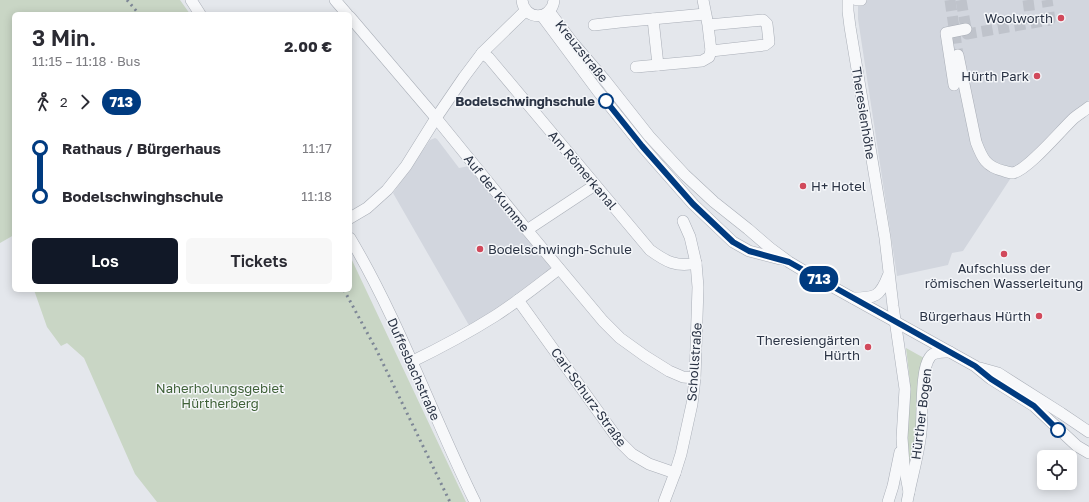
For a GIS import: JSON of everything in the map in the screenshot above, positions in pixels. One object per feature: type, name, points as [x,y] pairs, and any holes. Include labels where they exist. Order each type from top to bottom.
[{"type":"street","points":[[191,0],[199,12]]},
{"type":"street","points":[[335,0],[345,12]]},
{"type":"street","points":[[522,0],[522,4],[526,11],[535,16],[546,13],[552,6],[554,0]]},
{"type":"street","points":[[636,67],[702,61],[709,57],[711,51],[703,0]]},
{"type":"street","name":"Theresienhöhe","points":[[848,0],[850,27],[885,238],[895,321]]},
{"type":"street","points":[[352,217],[366,208],[387,190],[406,166],[436,118],[482,53],[526,11]]},
{"type":"street","name":"Kreuzstraße","points":[[546,13],[597,90],[642,146],[693,204],[733,242],[749,251],[789,262]]},
{"type":"street","name":"Kreuzstraße","points":[[546,13],[604,79],[649,136],[685,175],[714,202],[789,262],[975,366]]},
{"type":"street","points":[[594,26],[705,14]]},
{"type":"street","name":"Auf der Kumme","points":[[352,19],[436,118],[603,321],[620,338],[669,371],[683,377],[695,378]]},
{"type":"street","points":[[654,19],[658,65]]},
{"type":"street","points":[[708,25],[763,20],[768,24],[769,42],[765,45],[711,51]]},
{"type":"street","points":[[954,85],[946,33],[966,29]]},
{"type":"street","name":"Am Römerkanal","points":[[482,53],[489,58],[650,250],[662,259],[675,264],[687,265],[696,262]]},
{"type":"street","points":[[958,55],[976,142],[986,162],[996,170],[1011,173],[1021,169],[1074,118],[1089,107]]},
{"type":"street","points":[[527,230],[595,185]]},
{"type":"street","name":"Schollstraße","points":[[664,502],[676,473],[681,454],[692,404],[695,378],[698,287],[696,262],[690,237],[683,221]]},
{"type":"street","name":"Duffesbachstraße","points":[[352,242],[383,301],[475,502]]},
{"type":"street","points":[[411,362],[468,332],[518,300],[559,269]]},
{"type":"street","points":[[853,298],[867,298],[878,294],[884,287],[889,272]]},
{"type":"street","name":"Carl-Schurz-Straße","points":[[518,300],[620,442],[632,454],[649,464],[676,473]]},
{"type":"street","name":"Hürther Bogen","points":[[888,502],[893,486],[902,438],[905,389],[895,321]]},
{"type":"street","name":"Hürther Bogen","points":[[908,497],[921,434],[924,370],[929,358],[933,355],[939,352],[950,352]]},
{"type":"street","points":[[975,366],[998,373],[1089,432]]},
{"type":"street","points":[[975,366],[991,379],[1034,406],[1058,430],[1077,446],[1089,453]]},
{"type":"street","name":"Hürther Bogen","points":[[902,438],[908,497]]},
{"type":"shaded area","points":[[858,0],[1089,0],[1089,100],[1020,164],[963,251],[952,253],[948,265],[897,276],[858,19]]},
{"type":"shaded area","name":"Bodelschwingh-Schule","points":[[435,138],[459,168],[469,166],[550,266],[550,272],[512,300],[470,327],[393,193],[430,140]]},
{"type":"green space","points":[[0,0],[180,0],[189,12],[12,12],[12,236],[0,243]]},
{"type":"green space","name":"Naherholungsgebiet Hürtherberg","points":[[352,260],[466,502],[157,502],[135,474],[84,358],[67,343],[61,346],[47,327],[35,292],[352,292]]},
{"type":"green space","points":[[906,348],[924,358],[919,419],[911,472],[906,444],[910,382]]},
{"type":"tunnel","points":[[950,0],[958,55]]},
{"type":"tunnel","points":[[961,0],[967,34],[1050,20],[1047,0]]},
{"type":"tunnel","points":[[1028,0],[1031,23]]},
{"type":"railway","points":[[127,0],[137,12]]},
{"type":"railway","points":[[345,292],[376,349],[450,502]]},
{"type":"bus line","name":"713","points":[[606,101],[642,146],[693,204],[733,242],[749,251],[789,262],[975,366],[991,379],[1029,402],[1058,430]]},
{"type":"place","name":"Woolworth","points":[[1061,18]]},
{"type":"place","name":"Hürth Park","points":[[1037,76]]},
{"type":"place","name":"Bodelschwinghschule","points":[[606,101]]},
{"type":"place","name":"H+ Hotel","points":[[803,186]]},
{"type":"place","name":"Bodelschwingh-Schule","points":[[480,249]]},
{"type":"place","name":"Aufschluss der römischen Wasserleitung","points":[[1004,254]]},
{"type":"place","name":"Bürgerhaus Hürth","points":[[1039,316]]},
{"type":"place","name":"Theresiengärten Hürth","points":[[868,347]]}]
